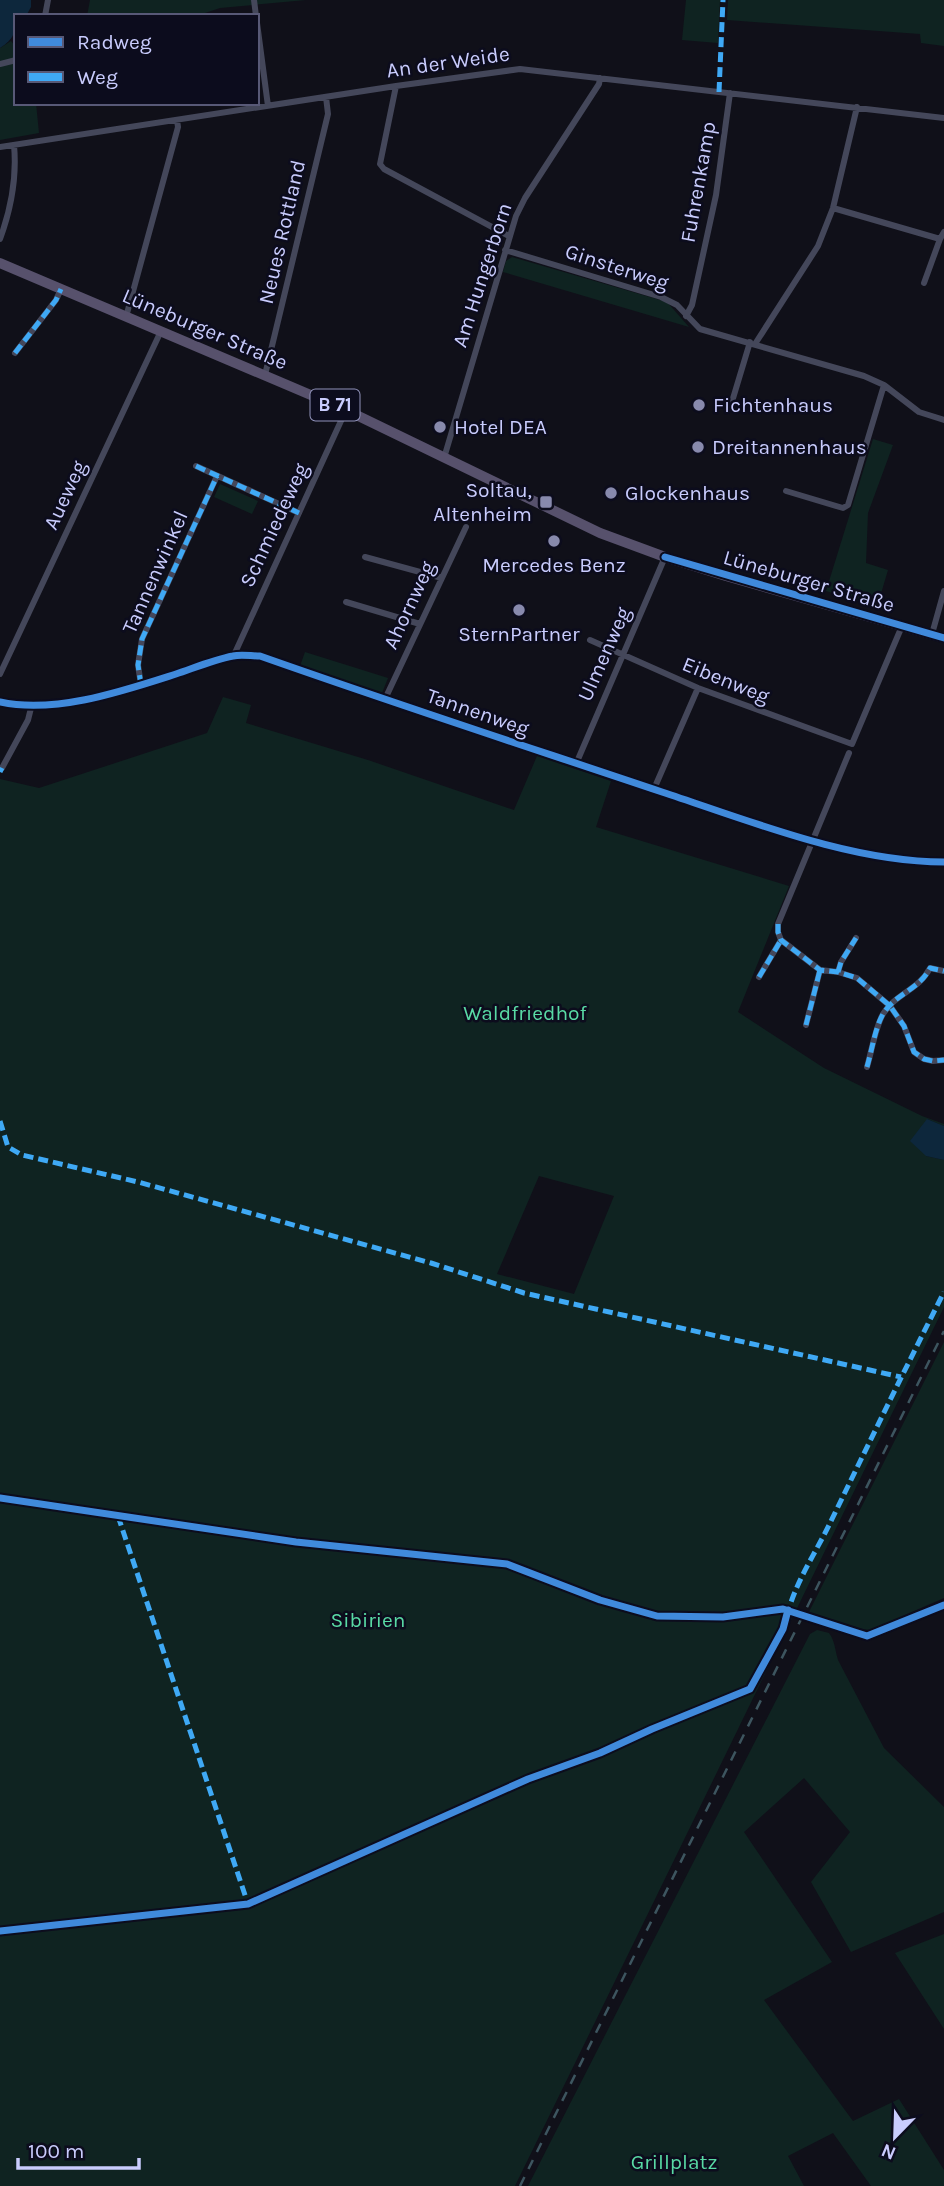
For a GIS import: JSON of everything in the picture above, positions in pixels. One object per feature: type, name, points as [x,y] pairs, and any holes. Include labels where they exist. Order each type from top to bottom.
[{"type":"main road","name":"Lüneburger Straße","points":[[0,263],[346,410],[578,523],[665,557],[944,638]]},
{"type":"street","points":[[259,38],[268,106]]},
{"type":"street","name":"An der Weide","points":[[0,147],[505,69],[944,118]]},
{"type":"street","name":"Am Hungerborn","points":[[444,458],[516,216],[599,84],[600,78]]},
{"type":"street","points":[[396,86],[380,164],[383,169],[509,236]]},
{"type":"street","name":"Fuhrenkamp","points":[[686,316],[692,305],[716,195],[730,93]]},
{"type":"street","name":"Neues Rottland","points":[[265,375],[328,114],[326,97]]},
{"type":"street","points":[[732,405],[753,343],[818,246],[833,208],[857,107]]},
{"type":"street","points":[[126,317],[159,199],[177,120]]},
{"type":"street","points":[[0,239],[8,219],[14,184],[14,145]]},
{"type":"street","points":[[833,208],[942,236],[924,283]]},
{"type":"street","name":"Ginsterweg","points":[[505,250],[661,297],[677,305],[700,329],[864,376],[884,385],[919,412],[944,420]]},
{"type":"street","points":[[15,353],[56,300],[61,289]]},
{"type":"street","name":"Aueweg","points":[[0,674],[161,331]]},
{"type":"street","points":[[786,491],[843,508],[848,505],[884,385]]},
{"type":"street","name":"Schmiedeweg","points":[[234,655],[346,410]]},
{"type":"street","points":[[196,466],[299,513]]},
{"type":"street","name":"Tannenwinkel","points":[[141,685],[138,665],[142,639],[217,476]]},
{"type":"street","name":"Ahornweg","points":[[385,699],[466,527]]},
{"type":"street","points":[[365,557],[442,578]]},
{"type":"street","name":"Ulmenweg","points":[[576,764],[665,557]]},
{"type":"street","points":[[932,634],[944,591]]},
{"type":"street","points":[[346,602],[420,624]]},
{"type":"street","name":"Eibenweg","points":[[590,640],[698,688],[852,744],[902,626]]},
{"type":"street","name":"Tannenweg","points":[[0,702],[32,704],[92,698],[234,655],[260,656],[812,841],[904,860],[944,862]]},
{"type":"street","points":[[654,789],[698,688]]},
{"type":"street","points":[[2,768],[28,720],[32,704]]},
{"type":"street","points":[[849,753],[778,924],[778,932],[781,940],[820,970],[857,978],[890,1006],[904,1026],[914,1052],[924,1059],[944,1060]]},
{"type":"street","points":[[838,972],[856,938]]},
{"type":"street","points":[[759,977],[781,940]]},
{"type":"street","points":[[867,1067],[882,1015],[924,979],[930,968],[944,971]]},
{"type":"street","points":[[806,1025],[820,970]]},
{"type":"street","points":[[867,1636],[944,1605]]},
{"type":"green space","points":[[90,0],[306,0],[220,8],[202,14],[87,14]]},
{"type":"green space","points":[[686,0],[720,0],[718,43],[682,40]]},
{"type":"green space","points":[[728,0],[944,0],[944,46],[921,43],[920,34],[727,20]]},
{"type":"green space","points":[[11,41],[14,45],[14,105],[36,105],[39,133],[0,140],[0,48]]},
{"type":"green space","points":[[512,257],[667,302],[689,327],[503,272],[506,261]]},
{"type":"green space","points":[[873,439],[893,445],[868,513],[866,563],[888,570],[877,607],[826,591]]},
{"type":"green space","points":[[220,484],[258,501],[252,514],[214,497]]},
{"type":"green space","points":[[305,652],[388,678],[382,693],[300,666]]},
{"type":"green space","name":"Sibirien","points":[[223,697],[251,705],[246,723],[368,760],[514,810],[537,756],[611,781],[596,827],[789,886],[738,1012],[824,1068],[944,1124],[927,1119],[926,1156],[944,1160],[944,1307],[515,2186],[0,2186],[0,779],[39,788],[207,733]],"holes":[[[539,1176],[614,1196],[574,1294],[497,1274]]]},
{"type":"green space","points":[[944,1342],[944,1598],[870,1630],[809,1612]]},
{"type":"green space","name":"Grillplatz","points":[[817,1630],[831,1636],[838,1660],[884,1748],[944,1807],[944,1912],[851,1952],[811,1882],[850,1832],[804,1778],[744,1832],[832,1962],[764,2000],[853,2121],[899,2099],[944,2170],[944,2186],[871,2186],[833,2133],[788,2156],[804,2186],[528,2186],[810,1634]]},
{"type":"green space","points":[[944,1934],[944,2029],[895,1953]]},
{"type":"water","points":[[0,0],[31,0],[27,14],[14,14],[13,35],[0,48]]},
{"type":"water","points":[[927,1119],[944,1126],[944,1160],[926,1156],[910,1141]]},
{"type":"railway","points":[[520,2186],[944,1331]]},
{"type":"marked path","points":[[719,92],[723,0]]},
{"type":"marked path","points":[[15,353],[56,300],[61,289]]},
{"type":"marked path","points":[[196,466],[299,513]]},
{"type":"marked path","points":[[141,685],[138,665],[142,639],[217,476]]},
{"type":"marked path","points":[[0,772],[2,768]]},
{"type":"marked path","points":[[778,924],[781,940],[820,970],[857,978],[890,1006],[904,1026],[914,1052],[924,1059],[944,1060]]},
{"type":"marked path","points":[[838,972],[856,938]]},
{"type":"marked path","points":[[759,977],[781,940]]},
{"type":"marked path","points":[[867,1067],[878,1026],[888,1007],[920,982],[930,968],[944,971]]},
{"type":"marked path","points":[[806,1025],[820,970]]},
{"type":"marked path","points":[[0,1121],[8,1147],[22,1155],[138,1182],[431,1263],[524,1293],[901,1377]]},
{"type":"marked path","points":[[787,1616],[801,1579],[944,1292]]},
{"type":"marked path","points":[[118,1516],[248,1904]]},
{"type":"cycle path","points":[[665,557],[944,638]]},
{"type":"cycle path","points":[[0,702],[44,705],[89,699],[226,658],[239,655],[260,656],[801,838],[873,855],[944,862]]},
{"type":"cycle path","points":[[0,1498],[296,1542],[507,1564],[600,1600],[657,1616],[723,1617],[783,1609],[867,1636],[944,1605]]},
{"type":"cycle path","points":[[0,1931],[248,1904],[528,1779],[600,1753],[750,1689],[783,1629],[788,1610]]},
{"type":"place","name":"Fichtenhaus","points":[[699,405]]},
{"type":"place","name":"Hotel DEA","points":[[440,427]]},
{"type":"place","name":"Dreitannenhaus","points":[[698,447]]},
{"type":"place","name":"Glockenhaus","points":[[611,493]]},
{"type":"place","name":"Soltau, Altenheim","points":[[546,502]]},
{"type":"place","name":"Mercedes Benz","points":[[554,541]]},
{"type":"place","name":"SternPartner","points":[[519,610]]},
{"type":"park label","name":"Waldfriedhof","points":[[525,1013]]}]
